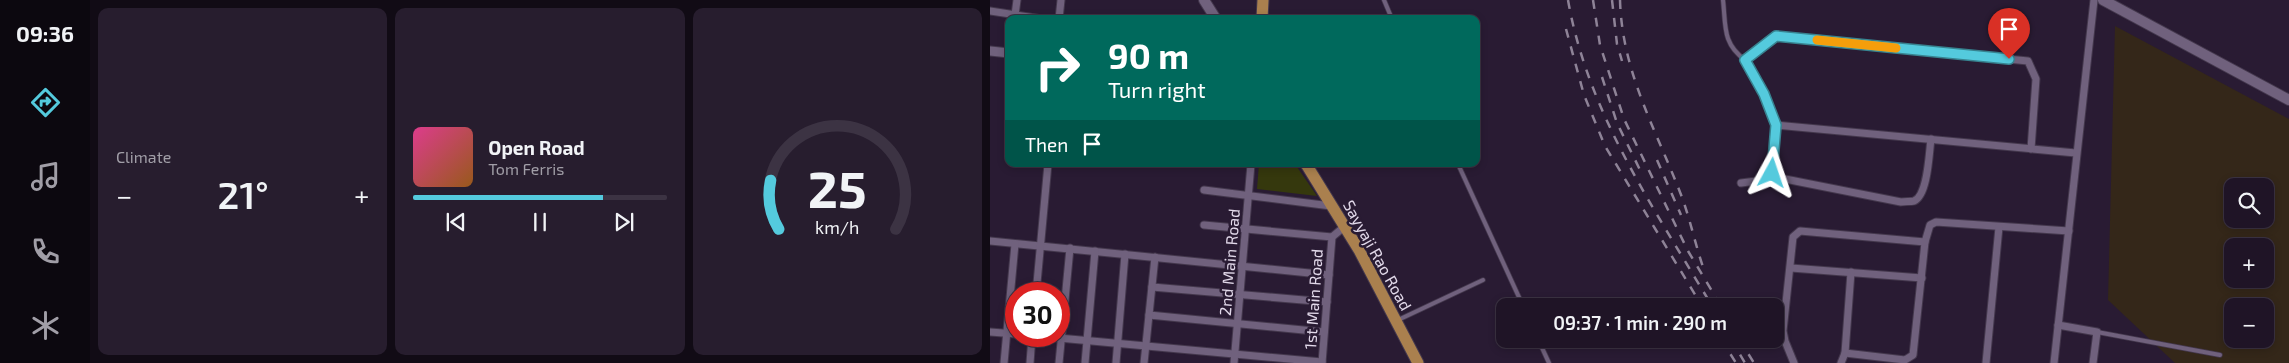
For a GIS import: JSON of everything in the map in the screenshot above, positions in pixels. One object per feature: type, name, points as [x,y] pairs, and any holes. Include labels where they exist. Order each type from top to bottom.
[{"type":"main road","points":[[1204,0],[1213,15]]},
{"type":"main road","points":[[1262,15],[1263,0]]},
{"type":"main road","points":[[2103,0],[2289,100]]},
{"type":"main road","name":"Sayyaji Rao Road","points":[[1308,167],[1359,250],[1418,363]]},
{"type":"street","points":[[990,11],[1015,15],[1017,0]]},
{"type":"street","points":[[1059,15],[1061,0]]},
{"type":"street","points":[[2054,363],[2094,0]]},
{"type":"street","points":[[1770,176],[1776,125],[1764,94],[1745,60],[1776,36],[2028,61],[2036,79],[2031,148]]},
{"type":"street","points":[[990,51],[1005,53]]},
{"type":"street","points":[[1776,125],[2076,152]]},
{"type":"street","points":[[1741,183],[1764,180],[1770,176],[1901,202],[1914,201],[1920,196],[1925,186],[1931,139]]},
{"type":"street","points":[[1037,282],[1048,167]]},
{"type":"street","name":"2nd Main Road","points":[[1234,363],[1251,167]]},
{"type":"street","points":[[1204,190],[1249,194],[1332,206]]},
{"type":"street","points":[[1913,363],[1925,242],[1930,226],[1936,222],[2069,231]]},
{"type":"street","points":[[1204,225],[1332,237],[1344,227]]},
{"type":"street","points":[[1986,363],[1998,227]]},
{"type":"street","points":[[1794,363],[1785,341],[1784,331],[1793,237],[1800,231],[1925,242]]},
{"type":"street","name":"1st Main Road","points":[[1322,362],[1332,237]]},
{"type":"street","points":[[990,241],[1329,275]]},
{"type":"street","points":[[1012,282],[1015,244]]},
{"type":"street","points":[[1067,282],[1070,248]]},
{"type":"street","points":[[1085,363],[1095,251]]},
{"type":"street","points":[[1116,363],[1125,254]]},
{"type":"street","points":[[1144,363],[1155,257]]},
{"type":"street","points":[[1791,268],[1922,278]]},
{"type":"street","points":[[1841,363],[1845,353],[1851,272]]},
{"type":"street","points":[[1152,287],[1327,302]]},
{"type":"street","points":[[1149,315],[1324,332]]},
{"type":"street","points":[[2058,325],[2097,332],[2093,363]]},
{"type":"street","points":[[990,332],[1005,334]]},
{"type":"street","points":[[1070,339],[1322,362]]},
{"type":"street","points":[[1004,363],[1006,347]]},
{"type":"street","points":[[1030,363],[1031,347]]},
{"type":"street","points":[[1059,363],[1061,347]]},
{"type":"street","points":[[1845,353],[1905,360],[1913,355]]},
{"type":"lane","points":[[1384,0],[1390,15]]},
{"type":"lane","points":[[1723,0],[1726,37],[1730,46],[1745,60]]},
{"type":"lane","points":[[1459,167],[1519,298]]},
{"type":"lane","points":[[1396,321],[1483,280]]},
{"type":"lane","points":[[2097,332],[2220,354]]},
{"type":"lane","points":[[1542,348],[1549,363]]},
{"type":"shaded area","points":[[2115,26],[2289,119],[2289,363],[2175,363],[2108,300]]},
{"type":"green space","points":[[1259,167],[1297,167],[1317,196],[1257,189]]},
{"type":"railway","points":[[1568,0],[1578,42],[1591,82],[1607,121],[1646,196],[1707,298]]},
{"type":"railway","points":[[1593,0],[1600,45],[1624,119],[1688,251],[1716,298]]},
{"type":"railway","points":[[1612,0],[1617,44],[1622,61]]},
{"type":"railway","points":[[1620,0],[1622,27],[1634,78],[1683,200],[1704,270]]},
{"type":"railway","points":[[1566,29],[1584,95],[1605,146],[1697,298]]},
{"type":"railway","points":[[1602,77],[1617,123],[1643,176]]},
{"type":"railway","points":[[1657,160],[1681,215]]},
{"type":"railway","points":[[1727,348],[1736,363]]},
{"type":"railway","points":[[1736,348],[1745,363]]},
{"type":"railway","points":[[1745,348],[1754,363]]},
{"type":"slow traffic","points":[[1817,40],[1896,48]]},
{"type":"route","points":[[1772,173],[1776,125],[1764,94],[1745,60],[1776,36],[2009,59]]}]
